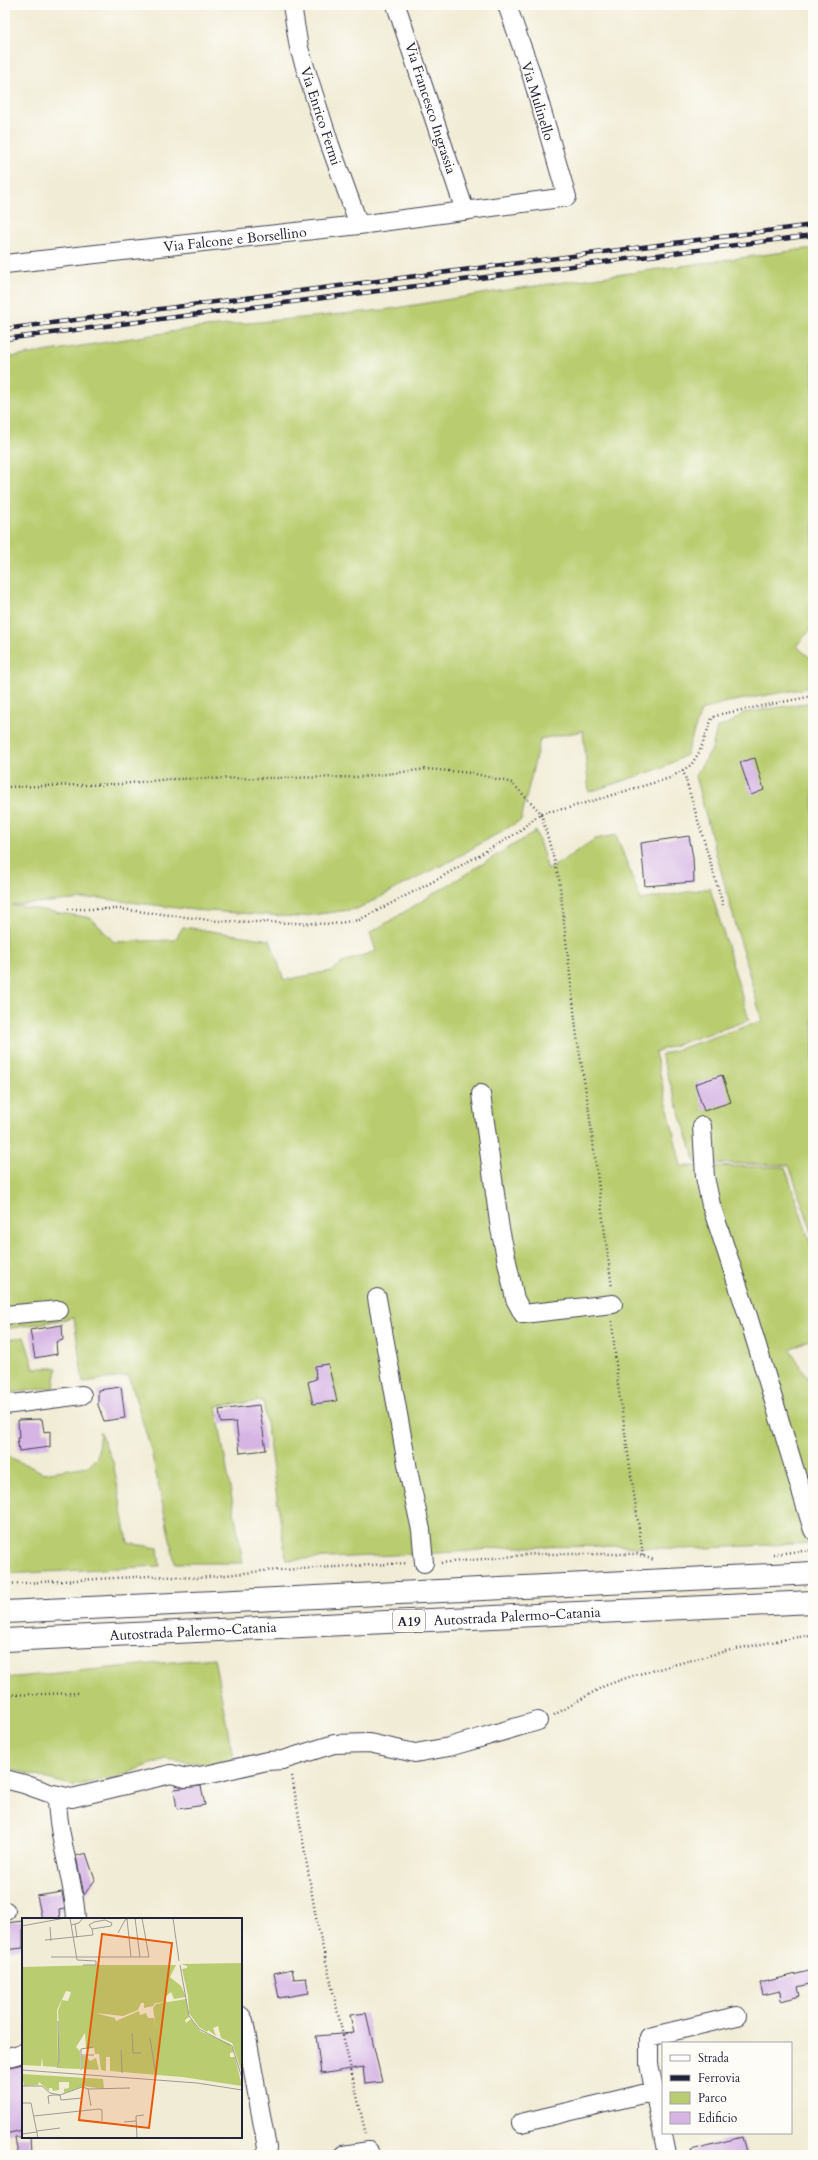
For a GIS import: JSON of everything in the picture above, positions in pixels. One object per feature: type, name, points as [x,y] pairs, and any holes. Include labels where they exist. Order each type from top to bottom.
[{"type":"highway","name":"Autostrada Palermo-Catania","points":[[5,1612],[813,1573]]},
{"type":"highway","name":"Autostrada Palermo-Catania","points":[[5,1640],[813,1602]]},
{"type":"street","name":"Via Enrico Fermi","points":[[292,5],[299,48],[330,145],[359,225]]},
{"type":"street","name":"Via Francesco Ingrassia","points":[[396,5],[465,211]]},
{"type":"street","name":"Via Mulinello","points":[[507,5],[530,70],[567,197]]},
{"type":"street","name":"Via Falcone e Borsellino","points":[[5,264],[359,225],[567,197]]},
{"type":"street","points":[[481,1094],[500,1229],[515,1299],[523,1314],[613,1304]]},
{"type":"street","points":[[702,1126],[704,1177],[711,1205],[748,1316],[813,1530]]},
{"type":"street","points":[[378,1298],[409,1475],[421,1530],[424,1563]]},
{"type":"street","points":[[5,1315],[59,1310]]},
{"type":"street","points":[[5,1405],[82,1395]]},
{"type":"street","points":[[5,1779],[57,1795],[72,1798],[171,1774],[186,1778],[206,1775],[289,1758],[341,1744],[369,1743],[415,1753],[449,1747],[538,1721]]},
{"type":"street","points":[[57,1795],[57,1818],[75,1894],[76,1918]]},
{"type":"street","points":[[662,2128],[649,2064],[649,2037],[737,2016]]},
{"type":"street","points":[[242,2018],[244,2021],[268,2148]]},
{"type":"street","points":[[5,2058],[22,2053]]},
{"type":"street","points":[[521,2123],[655,2091]]},
{"type":"street","points":[[663,2134],[667,2155]]},
{"type":"street","points":[[343,2155],[369,2151]]},
{"type":"path","points":[[68,909],[120,909],[225,921],[332,924],[358,920],[438,879],[516,833],[541,813],[568,808],[670,778],[692,765],[700,751],[712,718],[721,714],[813,696]]},
{"type":"path","points":[[5,787],[121,784],[170,779],[362,777],[427,769],[472,773],[512,783],[541,813],[559,878],[577,1038],[588,1104],[613,1304],[611,1314],[618,1385],[643,1556]]},
{"type":"path","points":[[683,770],[723,905]]},
{"type":"path","points":[[538,1721],[557,1714],[604,1686],[632,1676],[726,1651],[797,1637],[813,1636]]},
{"type":"path","points":[[5,1695],[81,1693]]},
{"type":"path","points":[[289,1758],[316,1918],[369,2151]]},
{"type":"green space","points":[[813,248],[813,627],[796,646],[813,660],[813,687],[722,703],[701,711],[686,755],[662,768],[589,792],[583,731],[540,739],[521,820],[454,859],[357,909],[297,917],[194,910],[98,898],[12,905],[91,918],[114,942],[175,940],[183,927],[270,940],[284,980],[331,971],[346,961],[376,951],[370,933],[536,831],[548,870],[595,839],[616,835],[641,900],[710,888],[749,1020],[655,1052],[681,1166],[785,1167],[813,1251],[813,1338],[790,1349],[813,1386],[813,1543],[684,1549],[619,1546],[513,1547],[457,1552],[286,1560],[263,1401],[216,1406],[243,1563],[175,1563],[151,1450],[129,1376],[83,1382],[74,1318],[5,1329],[5,358],[196,328],[384,310],[506,290]]},
{"type":"green space","points":[[813,702],[813,1235],[789,1165],[696,1163],[661,1055],[762,1021],[695,776],[712,749],[717,728],[732,722],[743,713]]},
{"type":"green space","points":[[24,1337],[34,1368],[57,1368],[54,1387],[5,1394],[5,1340]]},
{"type":"green space","points":[[100,1432],[113,1462],[128,1543],[158,1548],[160,1566],[5,1574],[5,1455],[44,1473],[88,1466],[97,1457]]},
{"type":"green space","points":[[214,1658],[235,1768],[165,1759],[119,1776],[75,1786],[5,1768],[5,1678]]},
{"type":"building","points":[[755,758],[764,790],[751,795],[740,762]]},
{"type":"building","points":[[689,836],[693,857],[694,882],[645,886],[641,843]]},
{"type":"building","points":[[722,1075],[731,1102],[704,1111],[695,1084]]},
{"type":"building","points":[[62,1325],[63,1340],[56,1342],[57,1354],[35,1358],[30,1330]]},
{"type":"building","points":[[328,1364],[337,1401],[313,1404],[308,1382],[316,1379],[315,1366]]},
{"type":"building","points":[[121,1387],[125,1418],[104,1421],[98,1405],[98,1390]]},
{"type":"building","points":[[259,1405],[266,1450],[240,1453],[236,1422],[221,1423],[219,1410]]},
{"type":"building","points":[[42,1419],[44,1432],[50,1431],[50,1447],[19,1451],[17,1438],[19,1438],[18,1420]]},
{"type":"building","points":[[201,1786],[205,1805],[177,1809],[174,1789]]},
{"type":"building","points":[[86,1853],[95,1880],[84,1895],[76,1856]]},
{"type":"building","points":[[62,1892],[65,1909],[59,1910],[60,1918],[42,1918],[37,1896]]},
{"type":"building","points":[[22,1921],[22,1948],[5,1950],[5,1923]]},
{"type":"building","points":[[292,1969],[294,1979],[306,1978],[309,1993],[279,1998],[274,1973]]},
{"type":"building","points":[[813,1970],[813,1983],[798,1987],[800,1996],[781,2001],[780,1991],[763,1995],[760,1983]]},
{"type":"building","points":[[366,2013],[382,2082],[365,2084],[363,2067],[321,2074],[316,2036],[354,2033],[350,2015]]},
{"type":"building","points":[[22,2064],[22,2130],[5,2134],[5,2068]]},
{"type":"building","points":[[15,2137],[30,2138],[31,2153],[18,2155]]},
{"type":"building","points":[[742,2137],[747,2155],[692,2155],[691,2150]]},
{"type":"railway","points":[[5,329],[813,225]]},
{"type":"railway","points":[[5,339],[813,235]]}]
